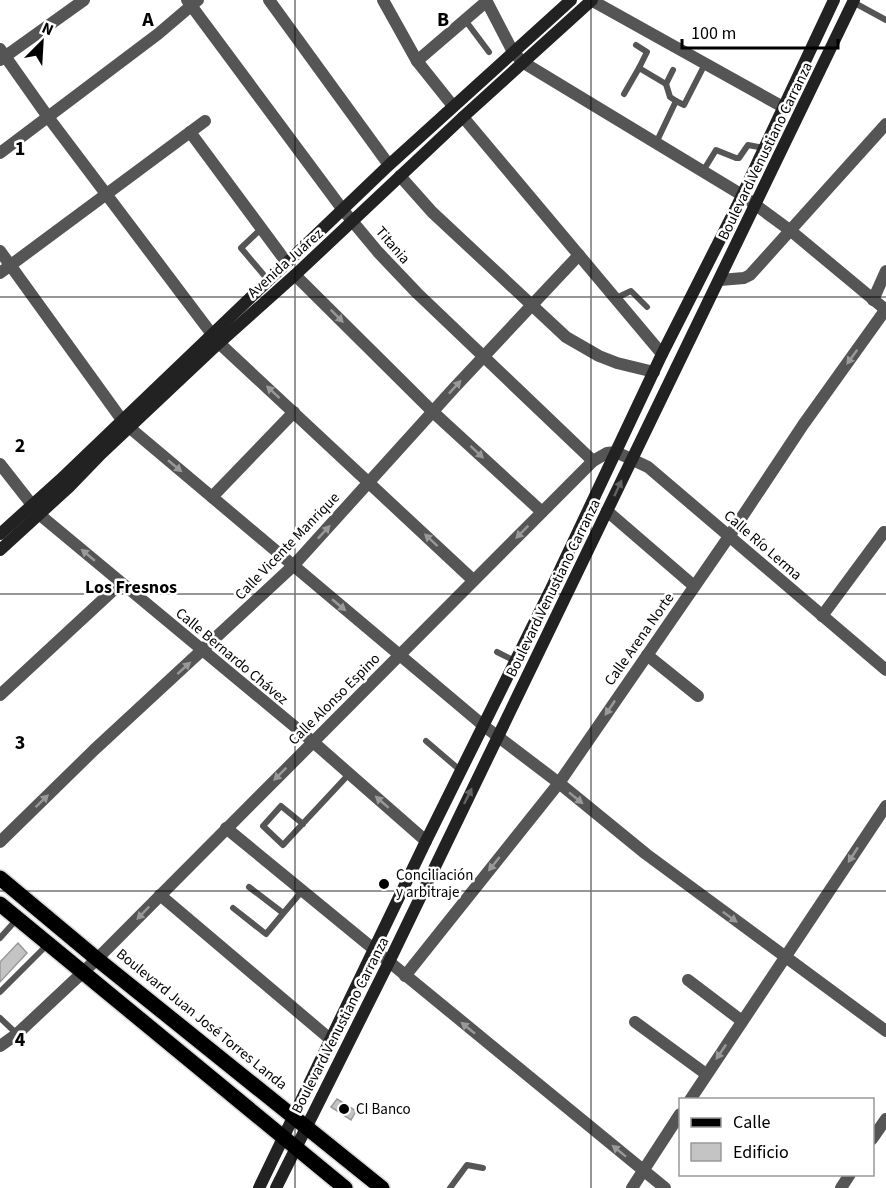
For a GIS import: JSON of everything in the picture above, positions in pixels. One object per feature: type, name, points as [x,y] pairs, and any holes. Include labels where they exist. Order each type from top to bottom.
[{"type":"main road","name":"Avenida Juárez","points":[[0,550],[35,510],[215,338],[268,281],[389,165],[571,0]]},
{"type":"main road","name":"Avenida Juárez","points":[[215,338],[296,275],[591,0]]},
{"type":"main road","name":"Boulevard Venustiano Carranza","points":[[259,1188],[662,354],[742,195],[834,0]]},
{"type":"main road","name":"Boulevard Venustiano Carranza","points":[[276,1188],[854,1]]},
{"type":"main road","name":"Avenida Juárez","points":[[0,534],[35,510]]},
{"type":"main road","name":"Boulevard Juan José Torres Landa","points":[[0,878],[382,1188]]},
{"type":"main road","points":[[0,904],[345,1188]]},
{"type":"street","points":[[84,0],[2,55],[215,338],[473,580]]},
{"type":"street","points":[[269,0],[389,165]]},
{"type":"street","points":[[383,0],[417,61],[453,106]]},
{"type":"street","points":[[591,0],[783,107]]},
{"type":"street","points":[[417,61],[487,1],[513,52],[524,63],[742,195],[886,309]]},
{"type":"street","points":[[0,153],[158,34],[192,2]]},
{"type":"street","name":"Titania","points":[[192,2],[353,222],[396,272],[593,461]]},
{"type":"street","points":[[463,117],[662,354]]},
{"type":"street","points":[[0,273],[205,121]]},
{"type":"street","points":[[720,280],[744,278],[750,275],[886,124]]},
{"type":"street","points":[[190,132],[287,263]]},
{"type":"street","points":[[400,176],[432,212],[567,338],[617,363],[654,372]]},
{"type":"street","points":[[0,250],[126,424],[484,726],[559,783],[646,855],[886,1031]]},
{"type":"street","name":"Calle Vicente Manrique","points":[[0,842],[103,742],[293,566],[579,255]]},
{"type":"street","points":[[873,300],[886,272]]},
{"type":"street","points":[[296,275],[433,412],[542,512]]},
{"type":"street","name":"Calle Arena Norte","points":[[405,976],[559,783],[803,425],[886,309]]},
{"type":"street","points":[[212,497],[294,412]]},
{"type":"street","points":[[593,461],[607,453],[616,452]]},
{"type":"street","name":"Calle Río Lerma","points":[[616,452],[648,466],[886,670]]},
{"type":"street","name":"Calle Alonso Espino","points":[[0,1046],[17,1034],[83,973],[593,461]]},
{"type":"street","name":"Calle Bernardo Chávez","points":[[0,464],[35,510],[312,741],[426,841]]},
{"type":"street","points":[[607,511],[694,586]]},
{"type":"street","points":[[822,616],[884,532]]},
{"type":"street","points":[[0,695],[121,583]]},
{"type":"street","points":[[646,655],[698,696]]},
{"type":"street","points":[[691,1098],[886,806]]},
{"type":"street","points":[[226,828],[665,1188]]},
{"type":"street","points":[[160,895],[330,1039]]},
{"type":"street","points":[[688,980],[742,1021]]},
{"type":"street","points":[[635,1022],[706,1074]]},
{"type":"street","points":[[632,1188],[679,1117]]},
{"type":"street","points":[[874,1137],[886,1119]]},
{"type":"lane","points":[[854,1],[886,20]]},
{"type":"lane","points":[[465,20],[489,52]]},
{"type":"lane","points":[[624,94],[648,52],[636,45]]},
{"type":"lane","points":[[673,69],[666,84],[670,98],[684,105],[705,64]]},
{"type":"lane","points":[[639,68],[666,84]]},
{"type":"lane","points":[[656,143],[676,101]]},
{"type":"lane","points":[[703,171],[716,150],[739,158],[748,145],[764,148]]},
{"type":"lane","points":[[262,228],[241,248],[268,281]]},
{"type":"lane","points":[[616,298],[631,291],[647,307]]},
{"type":"lane","points":[[497,652],[515,661]]},
{"type":"lane","points":[[426,741],[461,771]]},
{"type":"lane","points":[[303,824],[281,806],[263,826],[283,845],[303,824],[349,774]]},
{"type":"lane","points":[[249,887],[283,913]]},
{"type":"lane","points":[[233,908],[266,934],[302,890]]},
{"type":"lane","points":[[0,938],[18,918]]},
{"type":"lane","points":[[0,992],[48,944]]},
{"type":"lane","points":[[0,1018],[17,1034]]},
{"type":"lane","points":[[450,1188],[468,1166],[483,1168]]},
{"type":"building","points":[[18,943],[27,953],[0,982],[0,962]]},
{"type":"building","name":"CI Banco","points":[[337,1099],[356,1111],[351,1120],[331,1107]]},
{"type":"place","name":"Conciliación y arbitraje","points":[[384,884]]},
{"type":"place","name":"CI Banco","points":[[344,1109]]},
{"type":"district","name":"Los Fresnos","points":[[131,587]]}]
